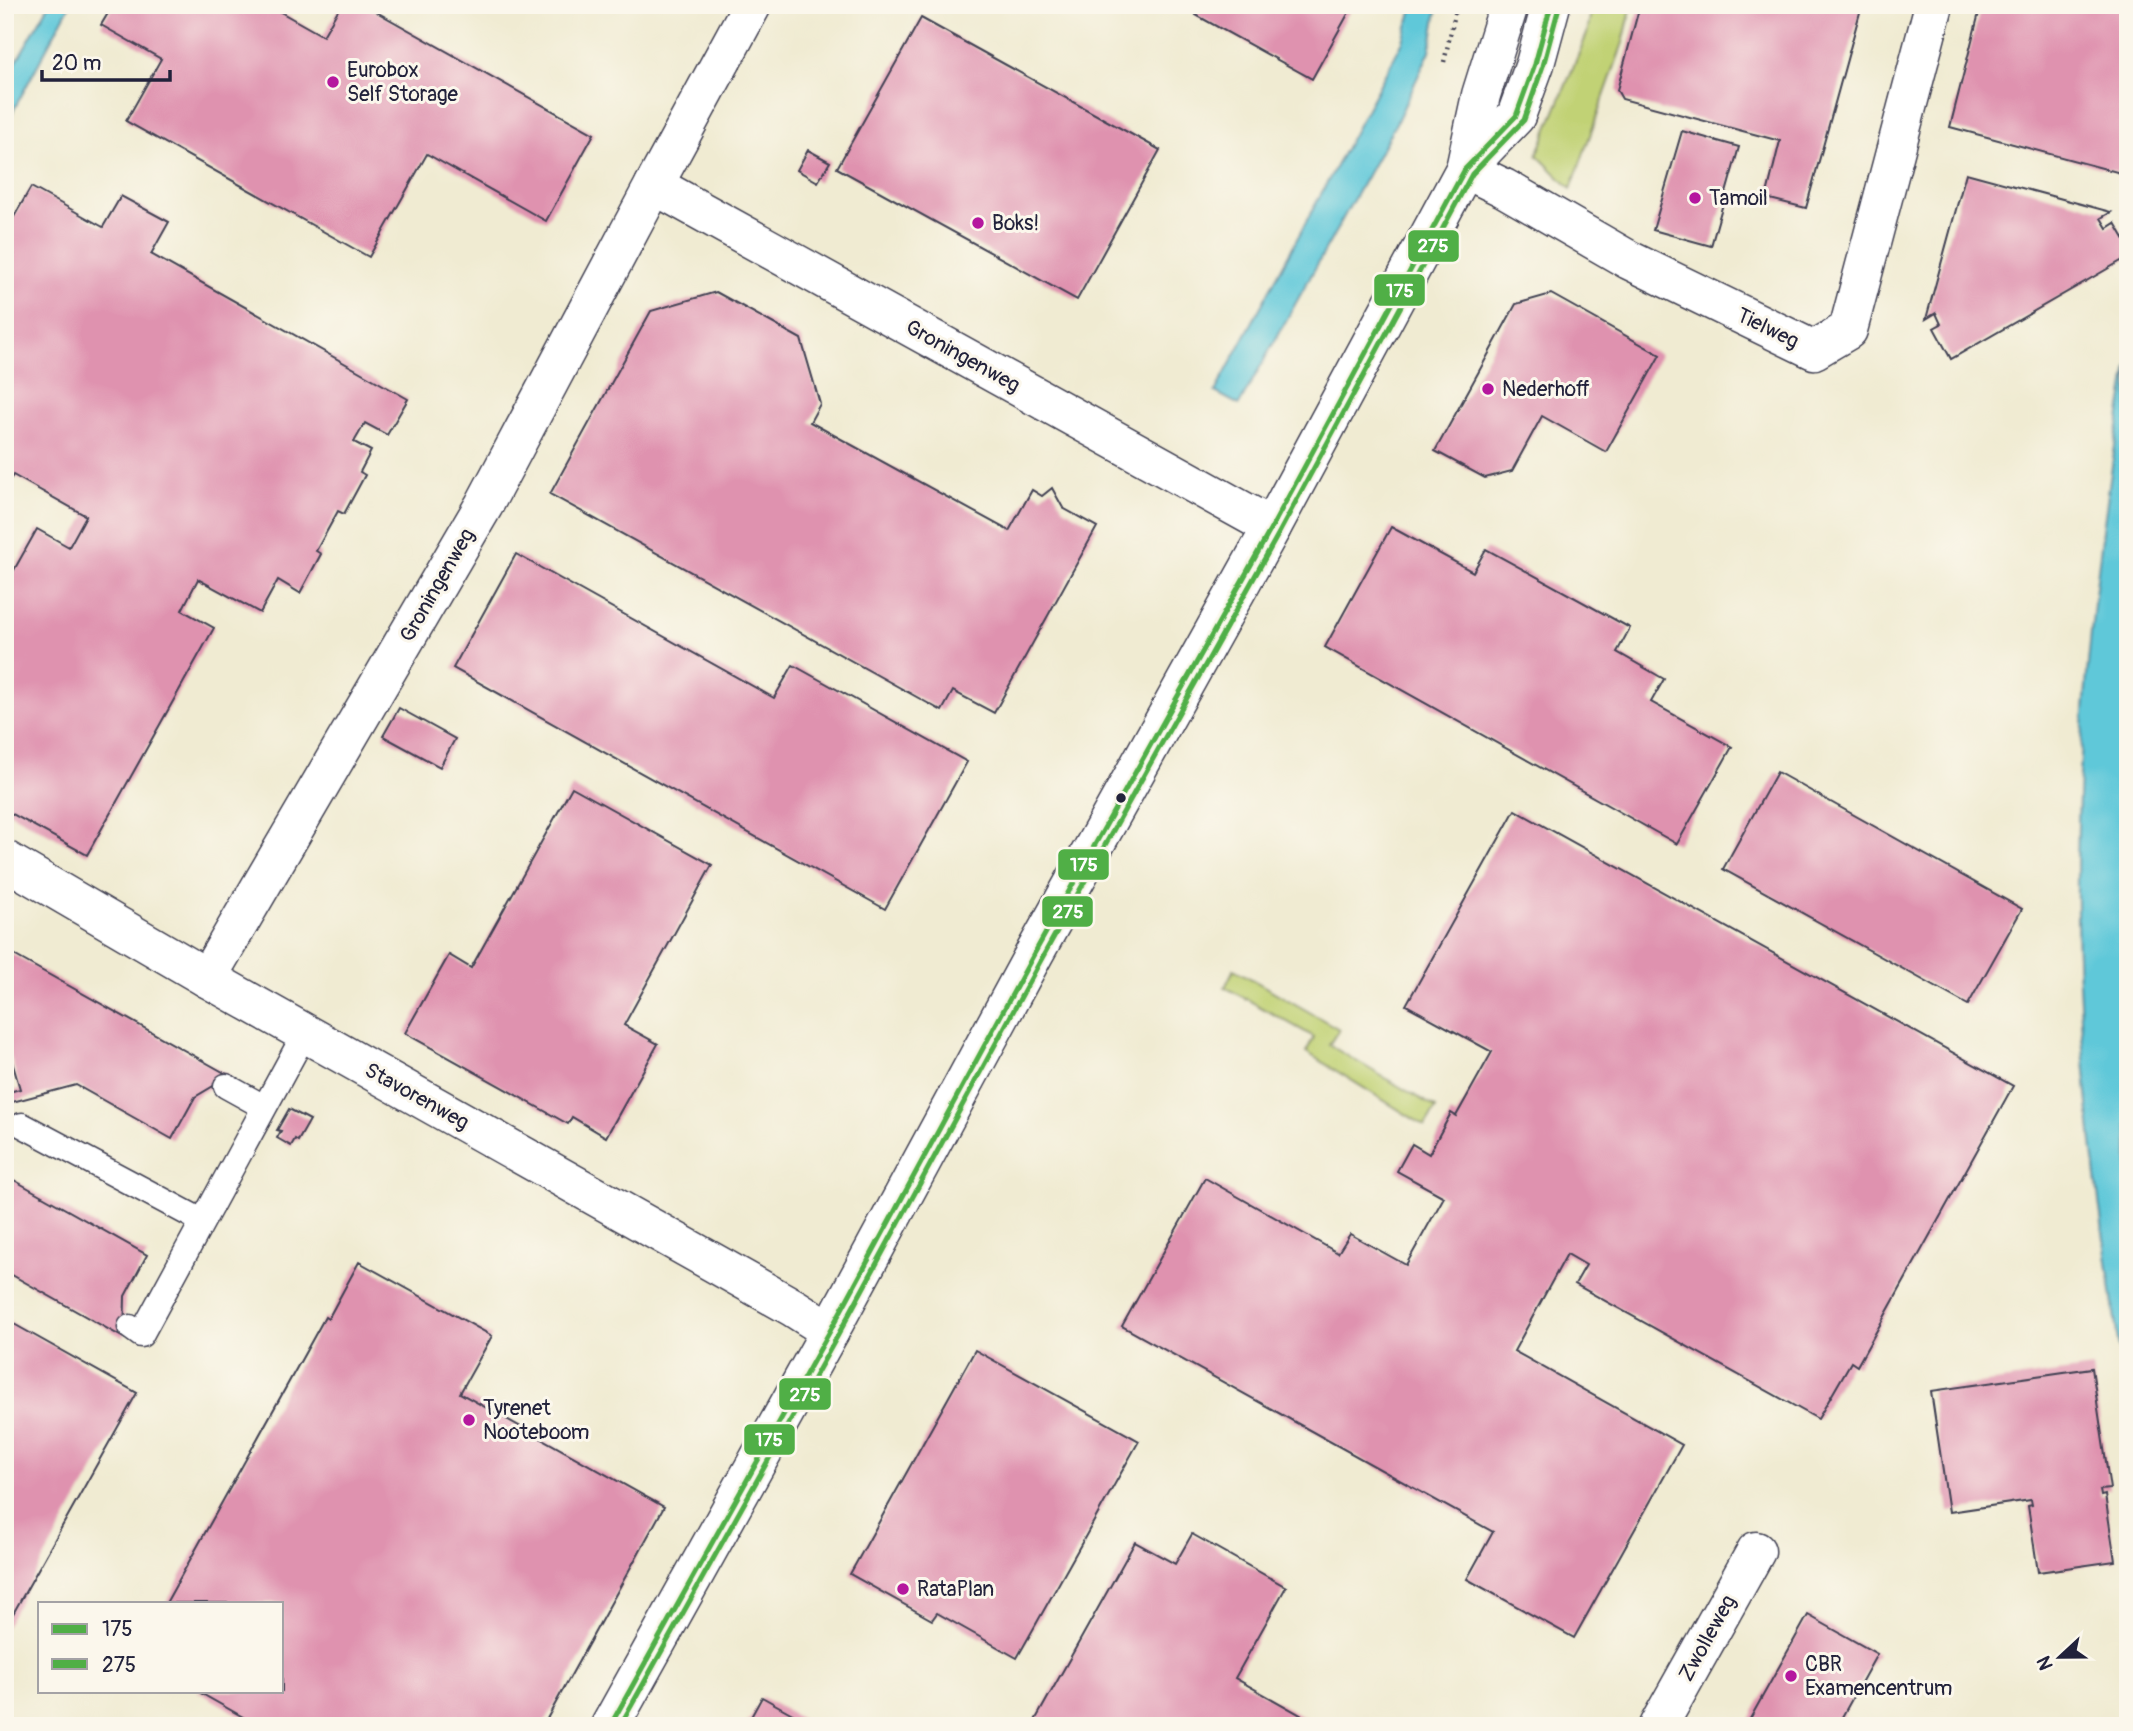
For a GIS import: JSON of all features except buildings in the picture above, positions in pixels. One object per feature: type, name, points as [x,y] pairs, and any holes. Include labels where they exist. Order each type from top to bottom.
[{"type":"street","name":"Groningenweg","points":[[207,978],[484,505],[752,5]]},
{"type":"street","points":[[1465,169],[1481,95],[1509,5]]},
{"type":"street","points":[[610,1726],[1272,527],[1465,169],[1516,116],[1535,64],[1551,5]]},
{"type":"street","name":"Tielweg","points":[[1465,169],[1504,188],[1629,260],[1814,350],[1848,330],[1934,5]]},
{"type":"street","name":"Groningenweg","points":[[654,186],[1272,527]]},
{"type":"street","name":"Stavorenweg","points":[[5,860],[207,978],[794,1308],[830,1331]]},
{"type":"street","name":"Zwolleweg","points":[[1658,1726],[1756,1550]]},
{"type":"lane","points":[[130,1328],[141,1335],[305,1033]]},
{"type":"lane","points":[[226,1086],[264,1107]]},
{"type":"lane","points":[[22,1125],[202,1221]]},
{"type":"green space","points":[[1592,5],[1632,5],[1623,43],[1571,189],[1537,155],[1587,34]]},
{"type":"green space","points":[[1234,969],[1339,1029],[1329,1045],[1436,1108],[1425,1126],[1306,1052],[1314,1037],[1225,987]]},
{"type":"water","points":[[49,5],[70,5],[5,126],[5,81]]},
{"type":"water","points":[[1413,5],[1438,5],[1430,51],[1396,123],[1239,405],[1215,392],[1403,41]]},
{"type":"water","points":[[2128,366],[2128,1412],[2088,1104],[2079,980],[2077,849],[2090,641]]},
{"type":"transit line","name":"175","points":[[610,1726],[1272,527],[1465,169],[1516,116],[1535,64],[1551,5]]},
{"type":"transit line","name":"275","points":[[620,1726],[1280,531],[1472,174],[1524,120],[1543,66],[1559,7]]},
{"type":"place","name":"Eurobox Self Storage","points":[[333,82]]},
{"type":"place","name":"Tamoil","points":[[1695,198]]},
{"type":"place","name":"Boks!","points":[[978,223]]},
{"type":"place","name":"Nederhoff","points":[[1488,389]]},
{"type":"place","name":"Tyrenet Nooteboom","points":[[469,1420]]},
{"type":"place","name":"RataPlan","points":[[903,1589]]},
{"type":"place","name":"CBR Examencentrum","points":[[1791,1676]]}]
